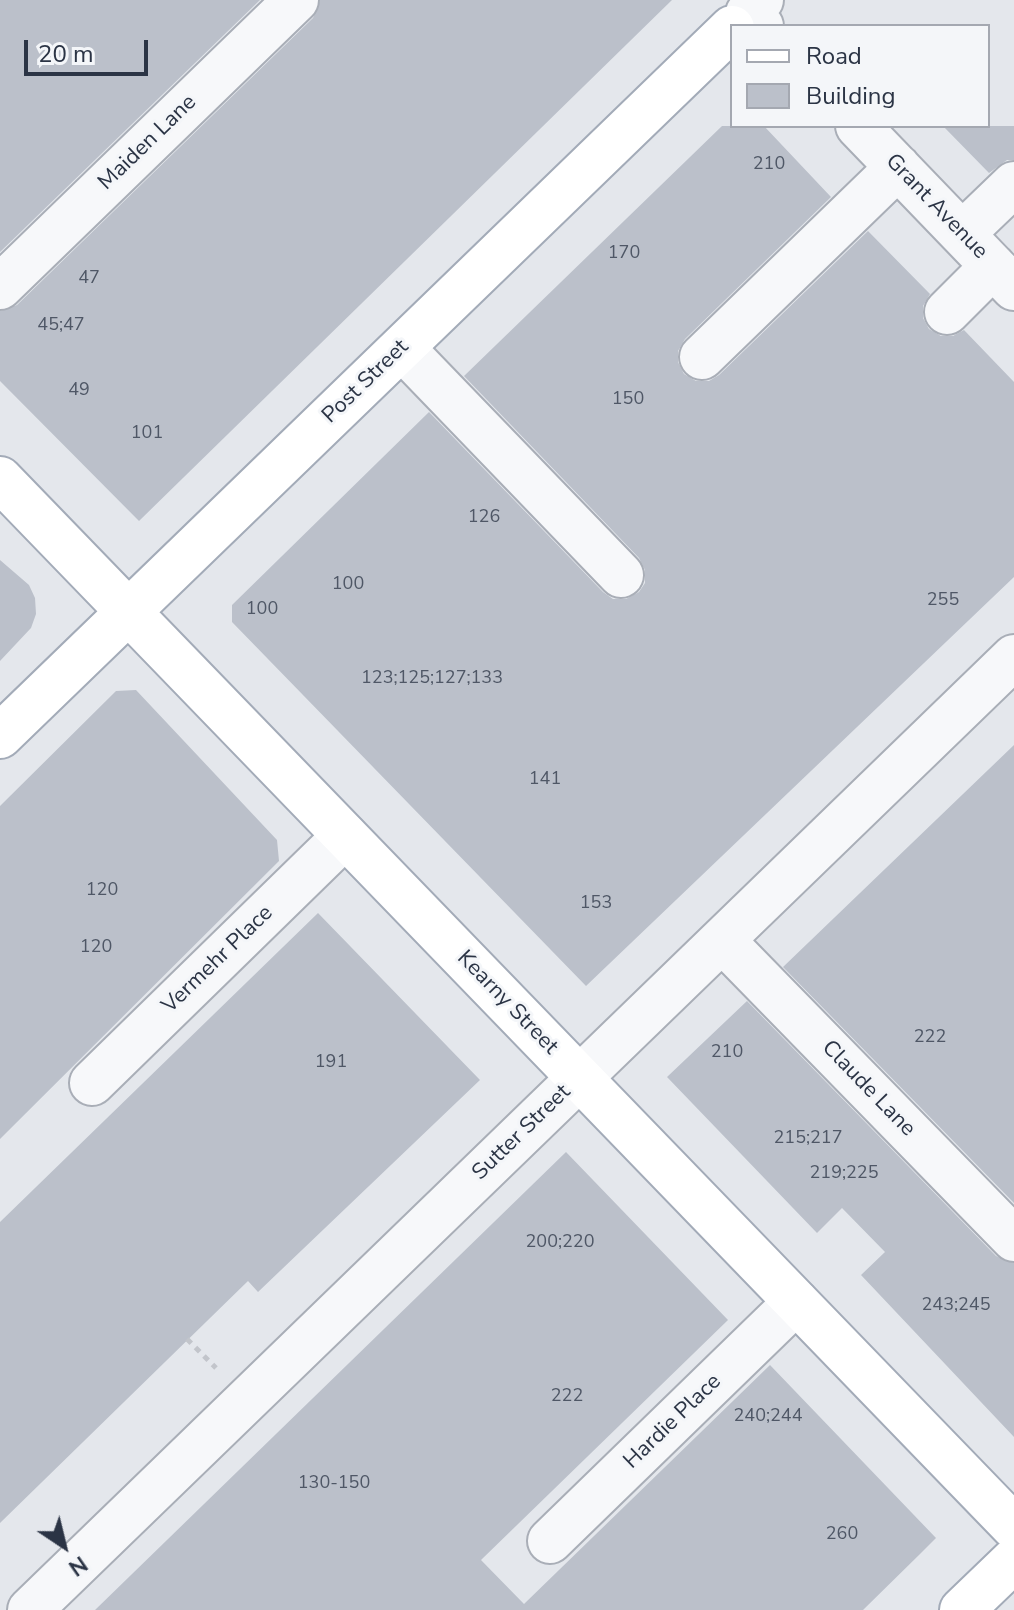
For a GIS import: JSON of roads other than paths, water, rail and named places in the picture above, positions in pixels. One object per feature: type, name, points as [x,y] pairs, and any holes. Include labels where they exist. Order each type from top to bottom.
[{"type":"main road","name":"Post Street","points":[[0,736],[730,30]]},
{"type":"main road","name":"Kearny Street","points":[[0,479],[1014,1527]]},
{"type":"main road","points":[[962,1610],[1014,1560]]},
{"type":"street","name":"Maiden Lane","points":[[0,287],[296,0]]},
{"type":"street","name":"Grant Avenue","points":[[860,128],[1004,277]]},
{"type":"street","points":[[702,357],[898,167]]},
{"type":"street","points":[[962,234],[1014,184]]},
{"type":"street","points":[[947,312],[1004,277]]},
{"type":"street","points":[[402,348],[621,575]]},
{"type":"street","name":"Sutter Street","points":[[56,1601],[579,1078],[1014,657]]},
{"type":"street","name":"Vermehr Place","points":[[92,1083],[345,836]]},
{"type":"street","name":"Claude Lane","points":[[722,940],[1014,1239]]},
{"type":"street","name":"Hardie Place","points":[[550,1541],[796,1302]]}]
